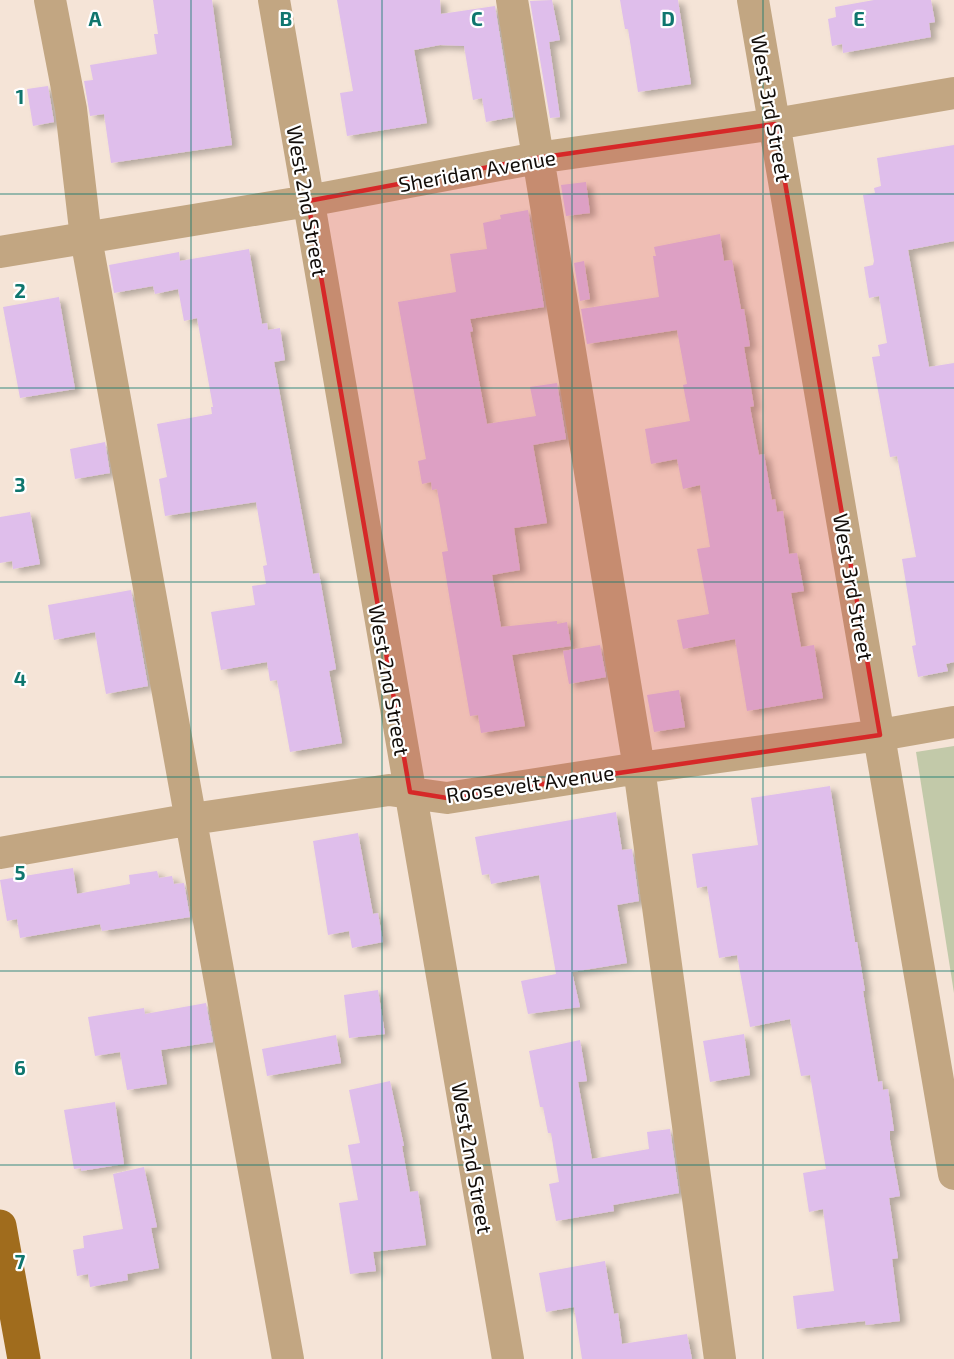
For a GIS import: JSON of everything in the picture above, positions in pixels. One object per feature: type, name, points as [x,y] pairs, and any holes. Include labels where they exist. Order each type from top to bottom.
[{"type":"main road","points":[[0,1226],[24,1359]]},
{"type":"street","points":[[50,0],[71,109],[86,237],[288,1359]]},
{"type":"street","name":"West 2nd Street","points":[[274,0],[508,1359]]},
{"type":"street","points":[[512,0],[639,768],[720,1359]]},
{"type":"street","name":"West 3rd Street","points":[[753,0],[880,735],[944,1047],[954,1174]]},
{"type":"street","name":"Sheridan Avenue","points":[[0,252],[309,201],[537,158],[775,124],[954,93]]},
{"type":"street","name":"Roosevelt Avenue","points":[[0,853],[192,819],[389,790],[447,798],[639,768],[880,735],[954,722]]},
{"type":"highlighted area","points":[[775,124],[880,735],[447,798],[410,792],[308,201],[537,158]]},
{"type":"green space","points":[[954,746],[954,993],[916,752]]},
{"type":"building","points":[[153,0],[212,0],[232,145],[111,163],[104,114],[90,116],[84,81],[93,80],[90,65],[157,54],[154,34],[158,34]]},
{"type":"building","points":[[337,0],[440,0],[441,14],[495,6],[513,117],[486,122],[482,98],[473,100],[464,46],[440,45],[414,50],[427,123],[347,136],[340,93],[353,91]]},
{"type":"building","points":[[552,0],[560,40],[549,42],[560,117],[550,118],[530,1]]},
{"type":"building","points":[[620,0],[678,0],[691,84],[638,92],[628,29],[625,29]]},
{"type":"building","points":[[874,0],[931,0],[935,22],[929,23],[931,37],[843,53],[842,44],[832,46],[828,19],[836,17],[835,7]]},
{"type":"building","points":[[48,86],[54,122],[33,126],[27,89]]},
{"type":"building","points":[[954,145],[954,241],[908,250],[929,367],[954,363],[954,662],[946,664],[948,671],[918,677],[912,646],[916,645],[902,559],[916,557],[897,456],[890,457],[872,357],[880,356],[878,345],[887,343],[879,296],[869,298],[864,267],[873,265],[874,261],[863,195],[875,193],[874,188],[881,186],[877,158]]},
{"type":"building","points":[[586,182],[590,213],[566,216],[561,185]]},
{"type":"building","points":[[528,210],[544,307],[470,319],[473,331],[470,332],[487,424],[536,416],[530,387],[557,383],[566,439],[533,445],[547,523],[514,528],[520,570],[492,575],[501,627],[567,622],[571,646],[512,655],[525,726],[481,733],[478,715],[470,716],[442,552],[448,551],[437,489],[432,490],[431,482],[422,484],[418,461],[426,459],[398,302],[456,292],[450,254],[487,249],[483,223],[501,219],[500,215]]},
{"type":"building","points":[[720,234],[724,261],[732,260],[741,309],[744,309],[750,346],[744,347],[754,406],[750,407],[759,455],[764,454],[772,500],[775,499],[777,512],[783,511],[789,554],[797,553],[804,591],[791,593],[801,647],[814,645],[823,698],[747,711],[735,639],[683,649],[677,620],[709,614],[697,549],[710,547],[700,485],[683,489],[677,459],[651,464],[645,429],[690,421],[683,385],[687,384],[677,330],[587,344],[581,309],[659,297],[653,256],[656,256],[654,247]]},
{"type":"building","points":[[249,249],[262,324],[267,323],[268,330],[280,328],[285,360],[274,362],[313,574],[319,573],[336,669],[329,671],[342,743],[290,752],[277,680],[270,681],[267,662],[221,670],[211,612],[255,605],[252,586],[266,584],[263,566],[267,565],[256,502],[165,516],[159,479],[167,477],[157,424],[212,414],[211,407],[213,407],[197,318],[184,321],[178,289],[155,294],[153,286],[114,293],[109,265],[179,252],[180,261]]},
{"type":"building","points":[[584,261],[590,299],[580,301],[574,263]]},
{"type":"building","points":[[59,297],[75,389],[20,398],[3,307]]},
{"type":"building","points":[[105,442],[110,473],[75,479],[70,449]]},
{"type":"building","points":[[30,512],[40,564],[13,569],[12,561],[0,563],[0,517]]},
{"type":"building","points":[[131,590],[148,686],[106,694],[95,632],[54,640],[48,605]]},
{"type":"building","points":[[600,645],[606,677],[569,684],[563,651]]},
{"type":"building","points":[[679,690],[685,727],[654,732],[647,695]]},
{"type":"building","points":[[830,786],[878,1082],[882,1081],[883,1090],[888,1089],[894,1131],[890,1131],[890,1140],[900,1196],[889,1198],[898,1258],[892,1259],[900,1321],[866,1325],[865,1321],[797,1329],[793,1296],[834,1291],[823,1209],[809,1212],[803,1173],[826,1169],[810,1075],[801,1076],[790,1019],[750,1027],[737,955],[719,958],[707,886],[697,888],[692,854],[758,845],[751,798]]},
{"type":"building","points":[[616,812],[622,850],[632,849],[639,901],[617,905],[627,963],[572,972],[580,1007],[528,1014],[521,981],[556,974],[539,875],[491,884],[489,874],[482,875],[475,837]]},
{"type":"building","points":[[358,833],[373,914],[378,913],[383,942],[352,948],[349,931],[328,935],[313,841]]},
{"type":"building","points":[[73,868],[77,894],[130,884],[129,875],[157,871],[159,878],[172,876],[174,884],[184,883],[190,917],[102,931],[100,924],[20,938],[17,919],[7,921],[0,880]]},
{"type":"building","points":[[378,990],[385,1034],[349,1038],[344,995]]},
{"type":"building","points":[[206,1003],[213,1042],[161,1050],[167,1084],[127,1090],[120,1052],[95,1056],[88,1017],[144,1008],[145,1014]]},
{"type":"building","points":[[744,1034],[750,1075],[710,1082],[703,1041]]},
{"type":"building","points":[[336,1035],[341,1063],[267,1076],[262,1049]]},
{"type":"building","points":[[580,1040],[587,1081],[578,1082],[592,1159],[649,1149],[647,1132],[670,1129],[679,1193],[613,1205],[614,1211],[556,1221],[549,1184],[559,1182],[551,1133],[548,1133],[543,1107],[540,1107],[529,1051]]},
{"type":"building","points":[[390,1081],[404,1146],[402,1146],[410,1192],[418,1191],[426,1245],[373,1252],[376,1271],[350,1274],[339,1203],[358,1200],[348,1145],[360,1143],[349,1090]]},
{"type":"building","points":[[115,1102],[124,1164],[81,1171],[81,1168],[74,1169],[64,1110]]},
{"type":"building","points":[[144,1167],[157,1227],[151,1228],[159,1268],[127,1274],[128,1280],[90,1287],[88,1274],[77,1276],[73,1250],[84,1248],[83,1236],[123,1229],[113,1174]]},
{"type":"building","points":[[605,1261],[614,1314],[618,1313],[622,1344],[687,1334],[692,1359],[582,1359],[574,1307],[546,1312],[539,1273]]}]
